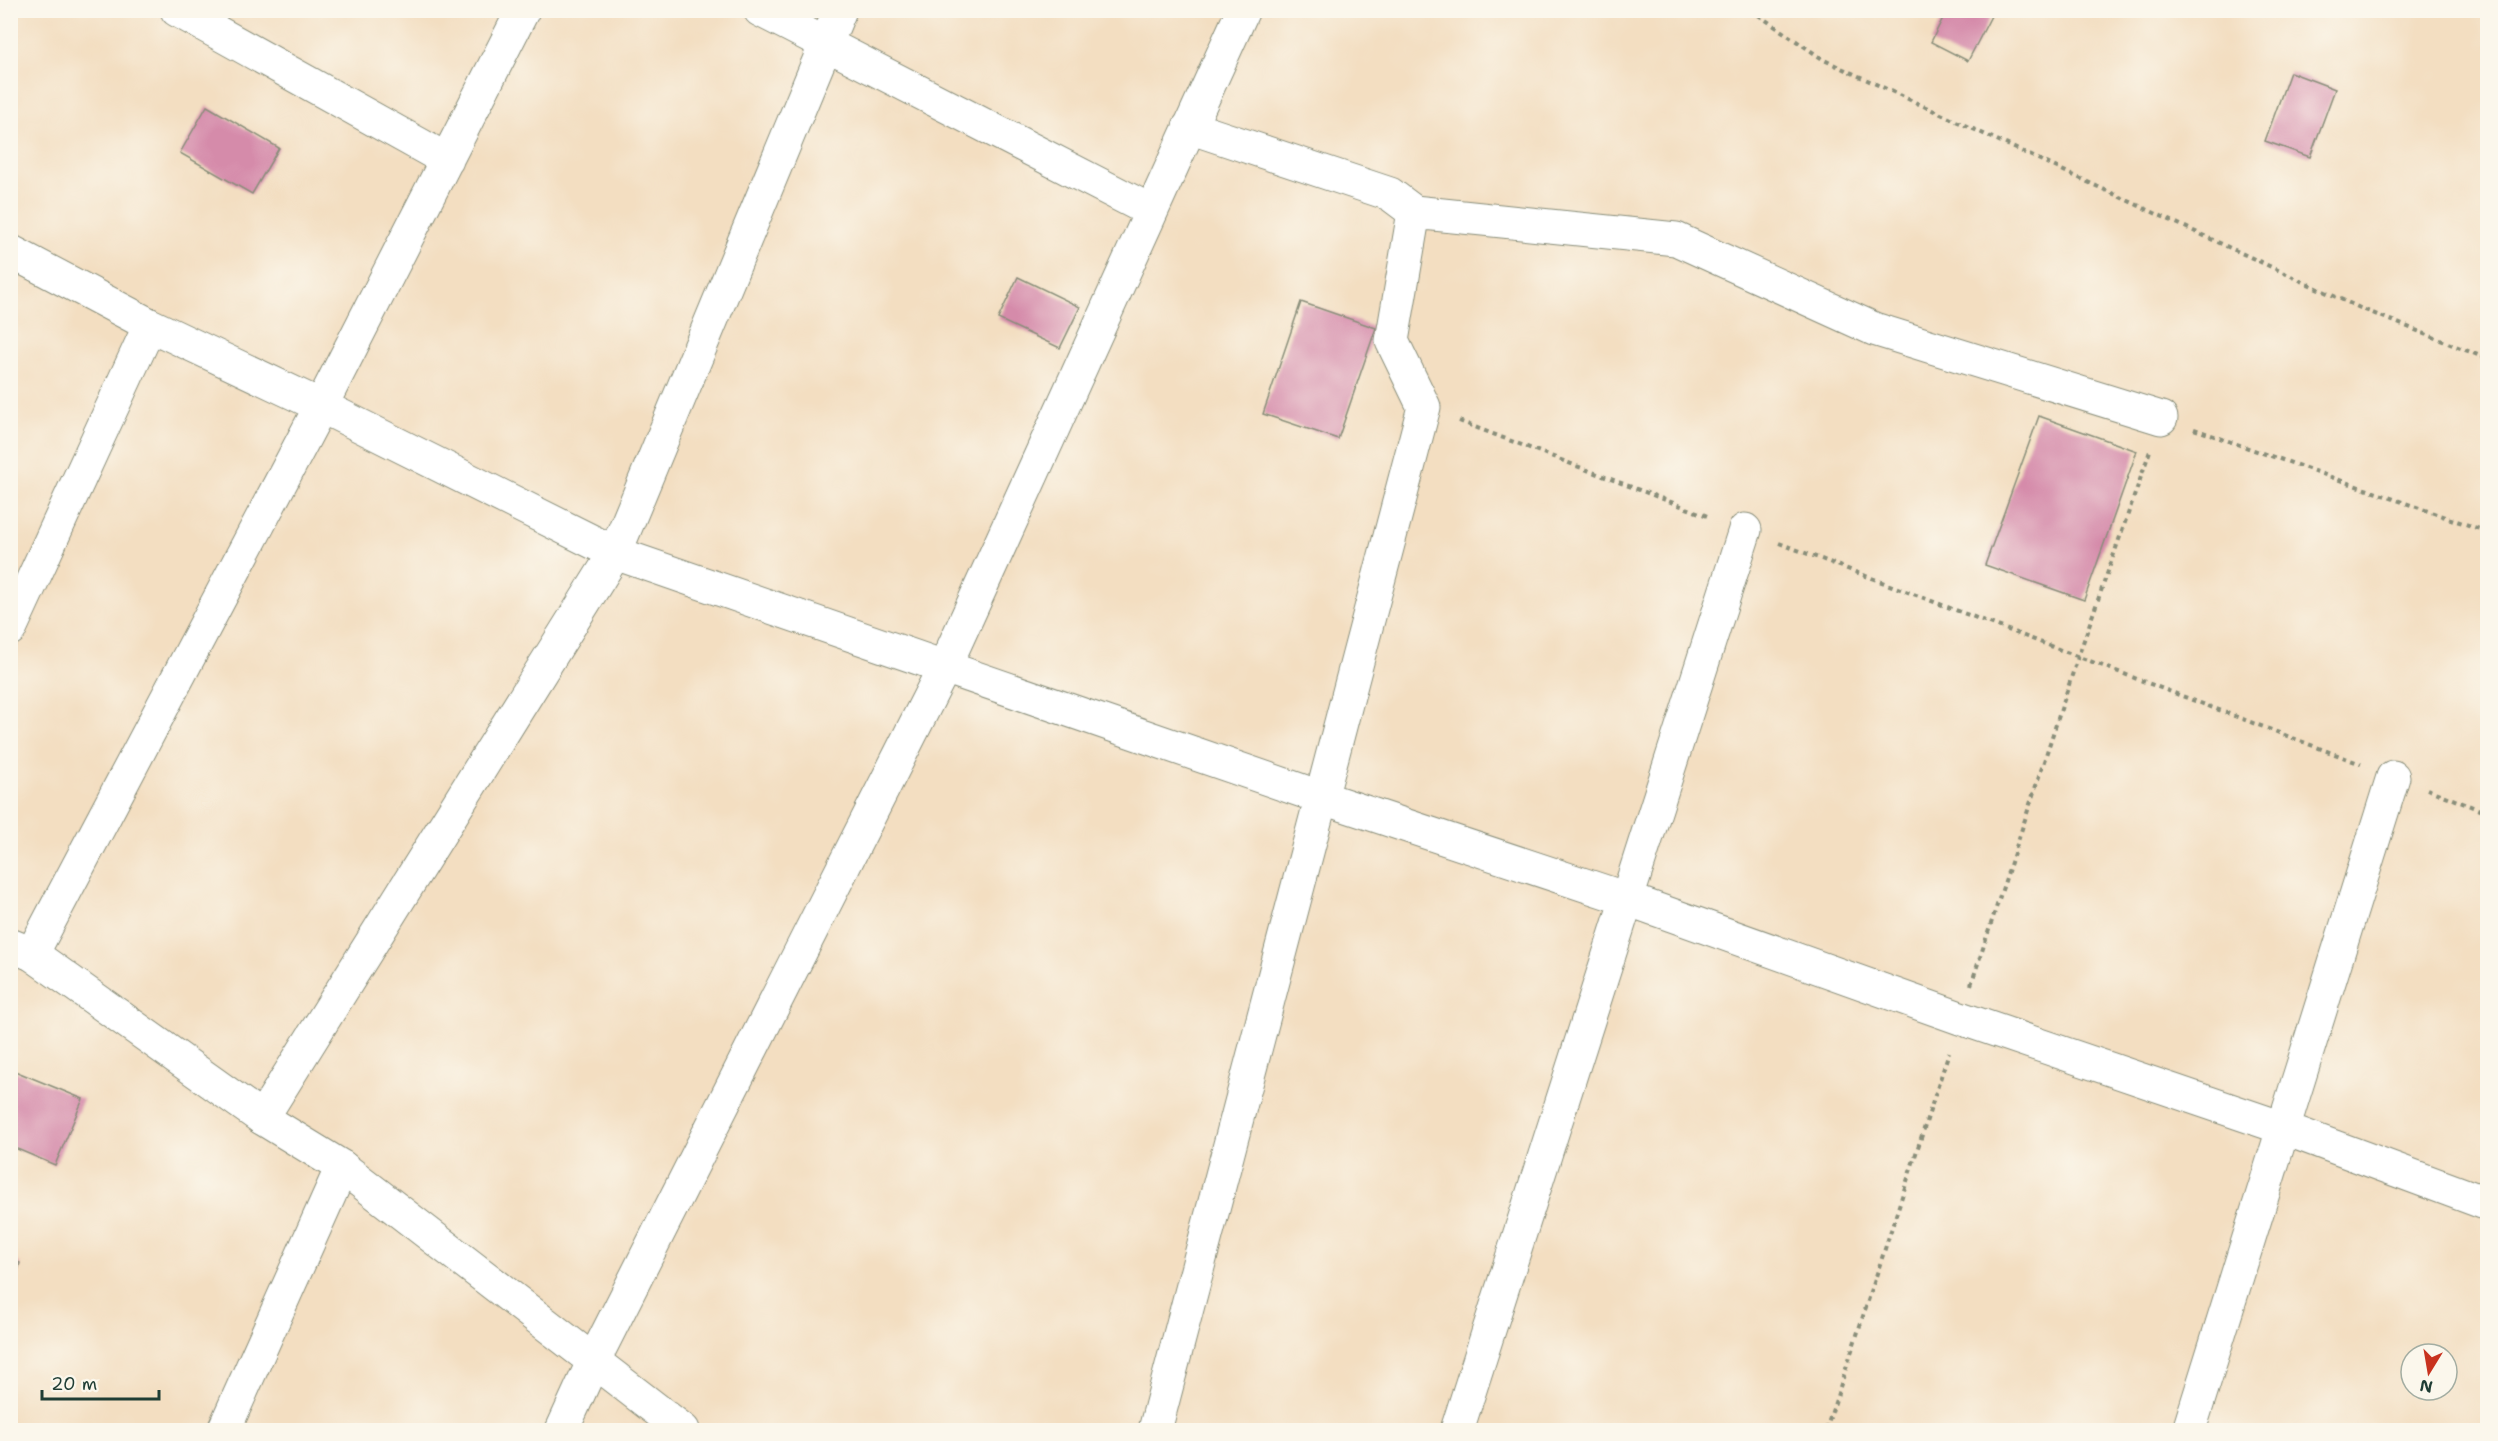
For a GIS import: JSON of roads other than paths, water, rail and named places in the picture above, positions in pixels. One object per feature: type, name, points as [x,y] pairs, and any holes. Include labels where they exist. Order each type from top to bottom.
[{"type":"street","points":[[523,10],[321,406],[21,949],[262,1118],[342,1167],[683,1431]]},
{"type":"street","points":[[760,10],[1151,212]]},
{"type":"street","points":[[262,1118],[615,553],[840,10]]},
{"type":"street","points":[[562,1431],[594,1360],[945,666],[1243,10]]},
{"type":"street","points":[[197,15],[447,160]]},
{"type":"street","points":[[1189,128],[1390,194],[1414,212],[1676,239],[1874,329],[2161,418]]},
{"type":"street","points":[[1155,1431],[1424,407],[1392,341],[1414,212]]},
{"type":"street","points":[[10,251],[150,325],[321,406],[615,553],[1320,796],[1627,898],[1960,1018],[2283,1128],[2487,1204]]},
{"type":"street","points":[[10,629],[150,325]]},
{"type":"street","points":[[1456,1431],[1745,530]]},
{"type":"street","points":[[2189,1431],[2393,777]]},
{"type":"street","points":[[224,1431],[342,1167]]}]
